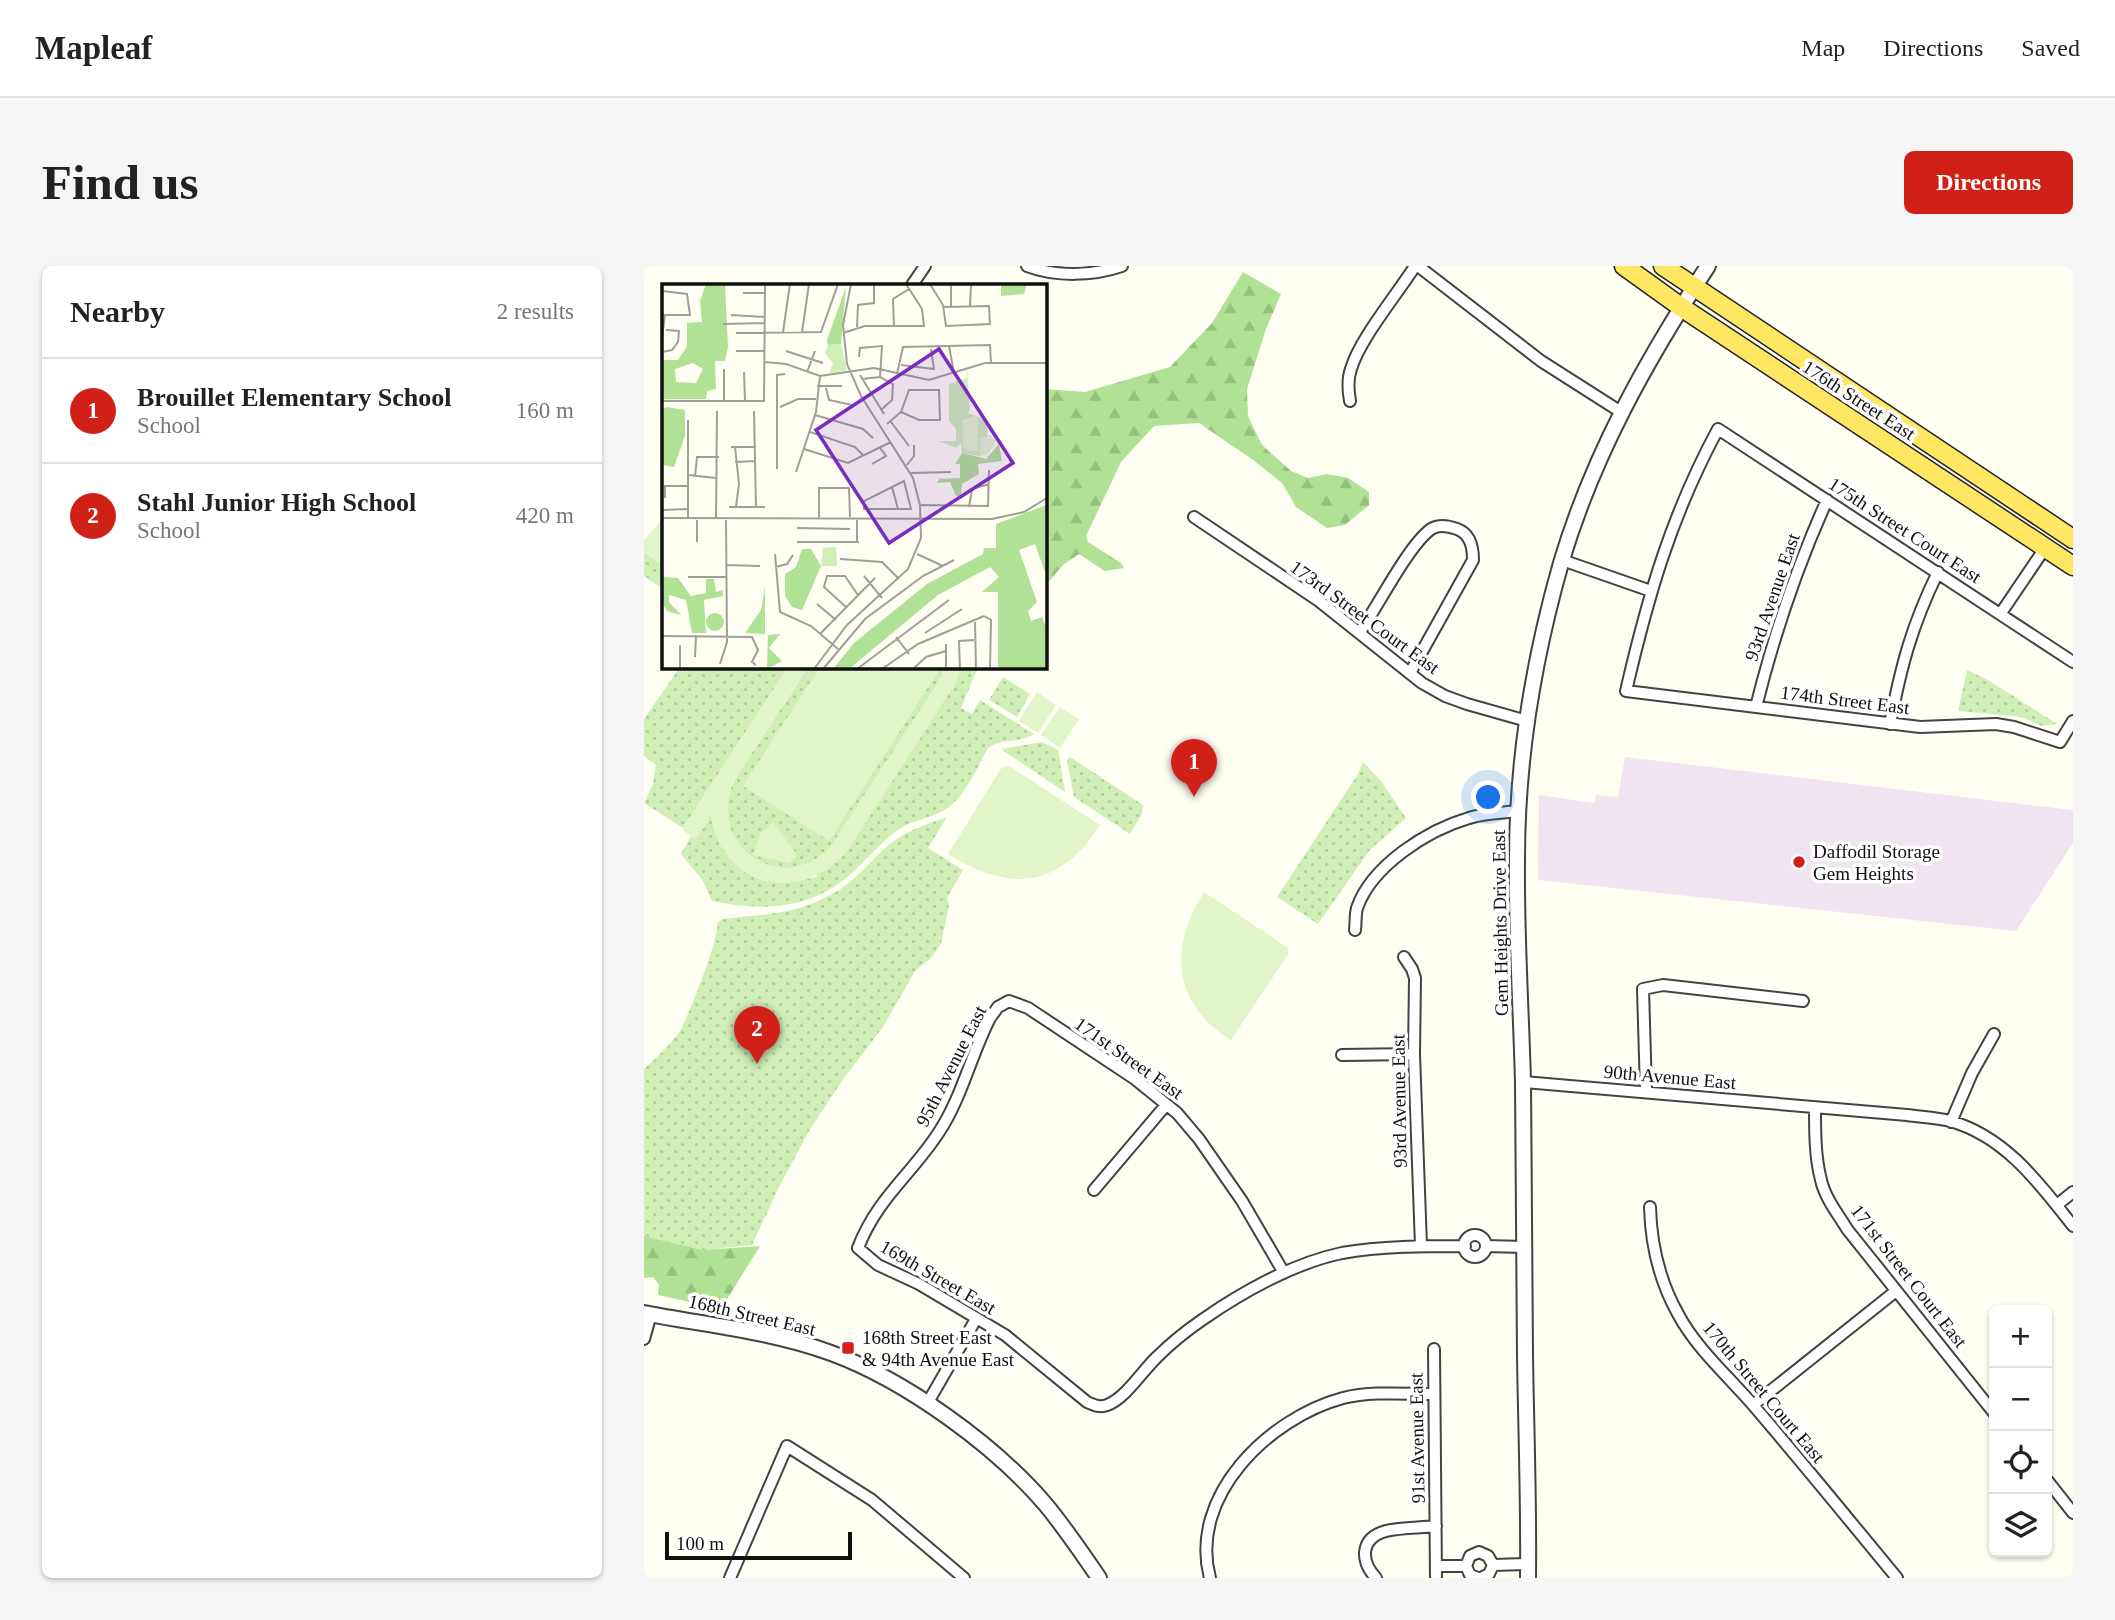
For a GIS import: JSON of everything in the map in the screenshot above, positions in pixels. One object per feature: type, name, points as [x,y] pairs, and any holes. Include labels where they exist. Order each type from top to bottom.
[{"type":"main road","name":"176th Street East","points":[[1624,266],[1681,307],[2073,566]]},
{"type":"main road","name":"176th Street East","points":[[1663,266],[2073,539]]},
{"type":"street","points":[[913,284],[925,266]]},
{"type":"street","points":[[1027,266],[1057,273],[1094,273],[1122,266]]},
{"type":"street","points":[[1350,401],[1347,389],[1354,361],[1417,266],[1512,340],[1621,412]]},
{"type":"street","name":"Gem Heights Drive East","points":[[1528,1571],[1523,1082],[1517,857],[1518,811],[1527,721],[1536,668],[1562,560],[1592,476],[1635,383],[1709,266]]},
{"type":"street","name":"175th Street Court East","points":[[1651,590],[1682,501],[1718,429],[2073,662]]},
{"type":"street","name":"93rd Avenue East","points":[[1756,707],[1784,603],[1827,500]]},
{"type":"street","name":"173rd Street Court East","points":[[1194,517],[1319,601],[1410,673],[1445,696],[1479,709],[1527,721]]},
{"type":"street","points":[[1360,632],[1409,554],[1430,530],[1445,526],[1463,532],[1474,548],[1473,560],[1410,673]]},
{"type":"street","points":[[2001,613],[2045,548]]},
{"type":"street","points":[[1562,560],[1651,590]]},
{"type":"street","points":[[1890,724],[1903,659],[1920,609],[1938,572]]},
{"type":"street","name":"174th Street East","points":[[1651,590],[1626,691],[1920,727],[1996,724],[2060,742],[2073,721]]},
{"type":"street","points":[[1355,930],[1357,909],[1369,888],[1408,847],[1428,834],[1472,817],[1518,811]]},
{"type":"street","name":"93rd Avenue East","points":[[1404,957],[1415,978],[1421,1246]]},
{"type":"street","points":[[1646,1091],[1643,989],[1663,985],[1803,1000]]},
{"type":"street","name":"171st Street East","points":[[1004,1003],[1009,1000],[1028,1008],[1135,1079],[1177,1113],[1199,1139],[1242,1201],[1284,1273]]},
{"type":"street","name":"95th Avenue East","points":[[858,1248],[869,1223],[892,1188],[940,1131],[982,1034],[990,1018],[1004,1003]]},
{"type":"street","points":[[1951,1122],[1972,1073],[1994,1034]]},
{"type":"street","points":[[1342,1055],[1415,1054]]},
{"type":"street","name":"90th Avenue East","points":[[1523,1082],[1907,1115],[1951,1122],[1985,1137],[2029,1171],[2073,1226]]},
{"type":"street","points":[[1094,1190],[1166,1105]]},
{"type":"street","name":"171st Street Court East","points":[[1815,1108],[1815,1147],[1821,1182],[1847,1230],[1989,1407]]},
{"type":"street","points":[[2057,1206],[2073,1192]]},
{"type":"street","name":"170th Street Court East","points":[[1650,1207],[1651,1237],[1656,1263],[1679,1317],[1897,1578]]},
{"type":"street","points":[[1284,1273],[1341,1254],[1421,1246],[1465,1246],[1468,1239],[1475,1236],[1483,1239],[1486,1246],[1524,1247]]},
{"type":"street","name":"169th Street East","points":[[858,1248],[878,1265],[919,1284],[1005,1335],[1075,1394],[1097,1406],[1105,1406],[1122,1394],[1184,1333],[1241,1294],[1284,1273]]},
{"type":"street","points":[[1753,1405],[1896,1291]]},
{"type":"street","points":[[644,1339],[647,1313]]},
{"type":"street","name":"168th Street East","points":[[647,1313],[717,1324],[787,1340],[831,1353],[893,1381],[970,1435],[1025,1483],[1046,1504],[1099,1578]]},
{"type":"street","points":[[927,1404],[976,1319]]},
{"type":"street","name":"91st Avenue East","points":[[1434,1349],[1437,1572]]},
{"type":"street","points":[[1210,1578],[1206,1544],[1215,1506],[1245,1460],[1278,1430],[1318,1407],[1360,1394],[1433,1394]]},
{"type":"street","points":[[730,1578],[787,1446],[872,1500],[964,1578]]},
{"type":"street","points":[[2052,1486],[2073,1513]]},
{"type":"street","name":"91st Avenue East","points":[[1376,1578],[1367,1568],[1364,1558],[1365,1549],[1377,1535],[1387,1531],[1436,1526]]},
{"type":"street","points":[[1479,1552],[1488,1556],[1493,1565],[1489,1574],[1480,1578],[1470,1575],[1466,1566],[1470,1556],[1479,1552]]},
{"type":"street","points":[[1493,1565],[1528,1571]]},
{"type":"street","points":[[1437,1572],[1466,1566]]},
{"type":"shaded area","name":"Daffodil Storage Gem Heights","points":[[1625,757],[2073,810],[2073,843],[2016,931],[1538,880],[1539,795],[1594,803],[1596,795],[1618,797]]},
{"type":"green space","points":[[1243,272],[1281,294],[1266,329],[1247,389],[1248,416],[1262,445],[1291,471],[1308,478],[1327,474],[1348,478],[1369,492],[1369,505],[1345,525],[1327,528],[1296,507],[1282,483],[1199,423],[1154,426],[1121,462],[1086,536],[1088,542],[1121,563],[1124,568],[1105,571],[1079,554],[1063,565],[1046,585],[1046,389],[1085,392],[1170,367],[1212,323]]},
{"type":"green space","points":[[662,519],[662,564],[644,552],[644,541]]},
{"type":"green space","points":[[644,552],[662,564],[662,588],[644,576]]},
{"type":"green space","points":[[679,668],[787,668],[683,828],[644,803],[653,784],[656,765],[644,756],[644,719]]},
{"type":"green space","points":[[787,668],[807,668],[734,780],[727,803],[729,824],[738,843],[752,857],[770,866],[790,868],[810,862],[830,848],[936,686],[945,668],[961,668],[954,686],[848,850],[834,864],[818,874],[801,881],[767,881],[750,875],[735,864],[722,848],[711,817],[696,839],[682,830]]},
{"type":"green space","points":[[807,668],[945,668],[936,686],[830,848],[817,858],[795,867],[779,868],[760,862],[742,848],[731,829],[727,806],[737,777]]},
{"type":"green space","points":[[819,668],[940,669],[829,841],[743,786]]},
{"type":"green space","points":[[961,668],[978,668],[961,708],[972,714],[980,700],[1034,734],[988,748],[969,784],[957,800],[941,812],[896,831],[852,873],[830,889],[798,902],[764,907],[712,901],[703,881],[681,854],[691,836],[696,838],[711,816],[716,835],[763,880],[786,883],[816,877],[954,686]]},
{"type":"green space","points":[[1967,670],[1988,680],[2057,724],[2042,726],[2021,717],[1958,711]]},
{"type":"green space","points":[[1003,677],[1030,694],[1017,717],[989,700]]},
{"type":"green space","points":[[1037,692],[1056,705],[1038,733],[1019,721]]},
{"type":"green space","points":[[1060,707],[1079,719],[1060,748],[1041,735]]},
{"type":"green space","points":[[1042,742],[1058,750],[1065,792],[1001,749]]},
{"type":"green space","points":[[1070,757],[1143,805],[1142,814],[1130,834],[1074,797],[1067,761]]},
{"type":"green space","points":[[1363,762],[1381,781],[1406,818],[1369,851],[1318,924],[1277,897],[1358,774]]},
{"type":"green space","points":[[1009,766],[1100,825],[1084,846],[1050,873],[1032,878],[1012,879],[992,875],[948,854],[1002,767]]},
{"type":"green space","points":[[947,817],[928,848],[963,870],[947,898],[949,906],[941,944],[931,958],[915,971],[883,1027],[844,1078],[809,1131],[752,1245],[703,1250],[644,1236],[644,1069],[678,1034],[682,1026],[709,960],[717,923],[723,919],[792,910],[818,901],[846,885],[896,840]]},
{"type":"green space","points":[[773,822],[796,853],[796,857],[789,863],[753,855],[760,834]]},
{"type":"green space","points":[[1204,892],[1288,948],[1289,953],[1231,1040],[1211,1026],[1197,1009],[1187,992],[1182,973],[1185,933]]},
{"type":"green space","points":[[644,1236],[703,1250],[760,1246],[721,1309],[658,1295],[659,1285],[653,1277],[644,1278]]},
{"type":"place","name":"Brouillet Elementary School","points":[[1194,797]]},
{"type":"place","name":"Daffodil Storage Gem Heights","points":[[1799,862]]},
{"type":"place","name":"Stahl Junior High School","points":[[757,1064]]},
{"type":"place","name":"168th Street East & 94th Avenue East","points":[[848,1348]]}]
